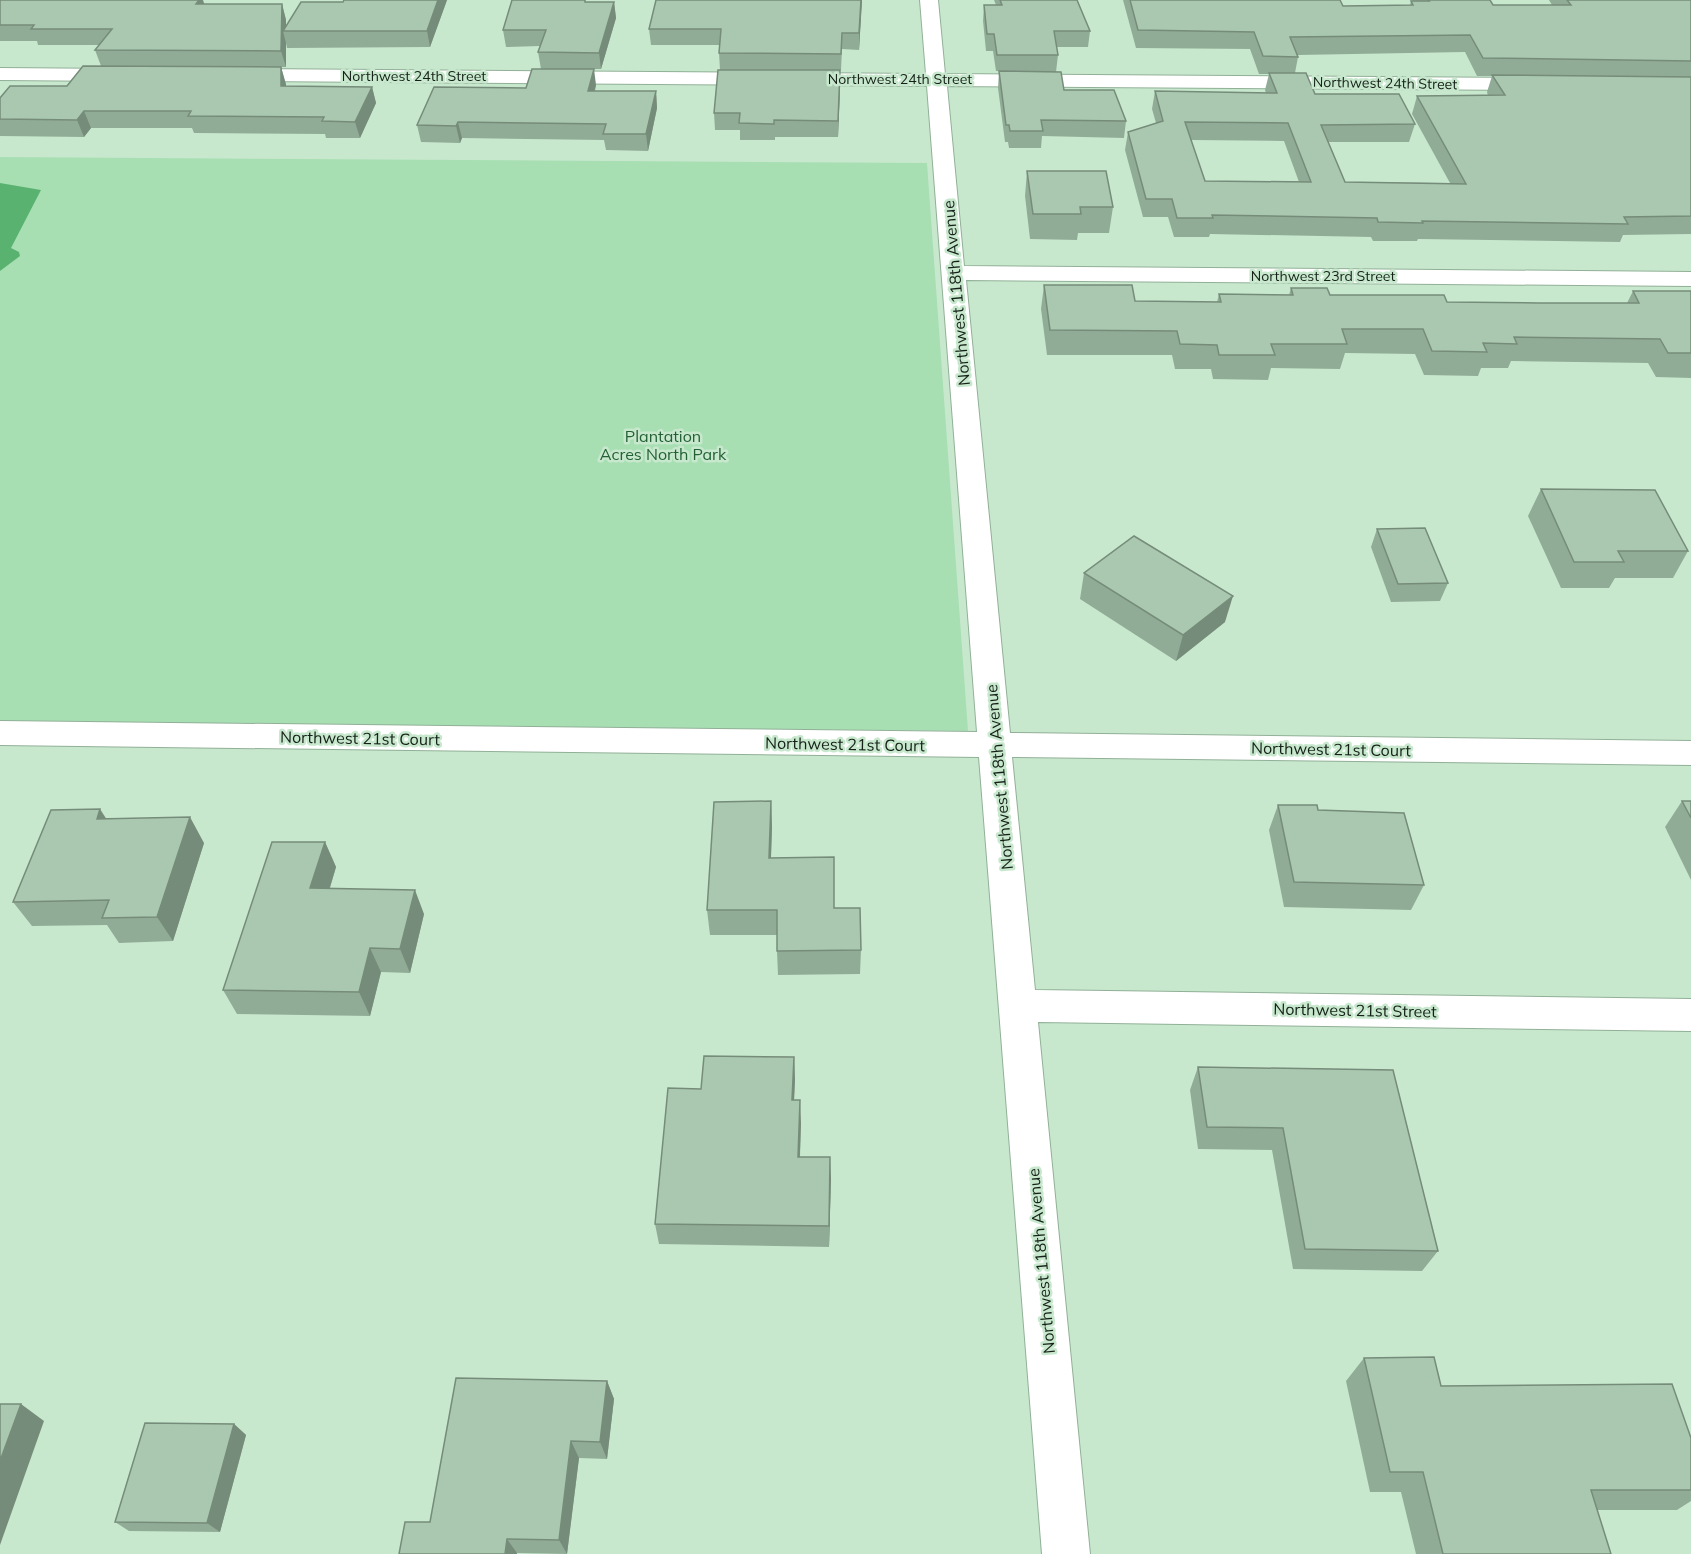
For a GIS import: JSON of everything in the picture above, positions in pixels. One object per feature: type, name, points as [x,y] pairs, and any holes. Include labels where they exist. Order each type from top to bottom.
[{"type":"street","name":"Northwest 118th Avenue","points":[[929,0],[955,273],[986,647],[997,746],[1066,1554]]},
{"type":"street","points":[[0,74],[142,75]]},
{"type":"street","name":"Northwest 24th Street","points":[[213,75],[1547,84]]},
{"type":"street","name":"Northwest 23rd Street","points":[[955,273],[1691,279]]},
{"type":"street","name":"Northwest 21st Court","points":[[0,733],[1691,753]]},
{"type":"street","name":"Northwest 21st Street","points":[[1019,1006],[1691,1015]]},
{"type":"green space","name":"Plantation Acres North Park","points":[[0,157],[927,163],[968,731],[0,722]]},
{"type":"shaded area","points":[[0,183],[41,190],[11,248],[19,252],[20,256],[0,271]]},
{"type":"building","points":[[0,0],[199,0],[196,4],[282,4],[281,51],[95,50],[112,29],[31,29],[34,25],[0,25]]},
{"type":"building","points":[[344,0],[438,0],[427,31],[283,31],[301,2],[343,2]]},
{"type":"building","points":[[512,0],[614,2],[599,53],[538,52],[546,30],[503,30]]},
{"type":"building","points":[[656,0],[861,0],[859,33],[842,33],[841,54],[719,53],[721,29],[649,29]]},
{"type":"building","points":[[1000,0],[1077,0],[1090,31],[1054,31],[1058,55],[997,55],[994,34],[987,34],[984,5],[1002,5]]},
{"type":"building","points":[[1130,0],[1340,0],[1343,6],[1413,5],[1411,1],[1428,0],[1490,0],[1493,5],[1571,5],[1567,0],[1691,0],[1691,61],[1483,58],[1470,35],[1290,37],[1298,57],[1263,56],[1254,32],[1138,30]]},
{"type":"building","points":[[83,66],[281,67],[281,86],[372,87],[355,122],[322,121],[324,117],[188,116],[191,111],[84,111],[77,120],[0,119],[0,98],[10,86],[67,86]]},
{"type":"building","points":[[532,69],[594,69],[588,91],[656,91],[646,134],[603,134],[606,124],[458,122],[456,126],[417,125],[434,87],[526,88]]},
{"type":"building","points":[[718,70],[840,70],[838,121],[774,120],[774,124],[739,123],[740,113],[714,113]]},
{"type":"building","points":[[999,71],[1061,72],[1064,90],[1114,90],[1126,121],[1041,120],[1043,131],[1010,131],[1009,125],[1006,125]]},
{"type":"building","points":[[1269,73],[1306,73],[1315,94],[1399,94],[1415,124],[1321,125],[1345,182],[1466,184],[1417,96],[1505,95],[1492,75],[1691,77],[1691,216],[1624,217],[1628,224],[1422,221],[1423,223],[1378,222],[1377,218],[1212,215],[1213,218],[1177,218],[1172,199],[1146,199],[1128,132],[1163,121],[1155,91],[1277,93]],"holes":[[[1185,122],[1288,123],[1311,182],[1205,181]]]},
{"type":"building","points":[[1027,171],[1106,171],[1113,207],[1080,207],[1081,214],[1033,214]]},
{"type":"building","points":[[1044,285],[1132,285],[1135,301],[1221,302],[1219,294],[1293,295],[1291,288],[1327,288],[1330,295],[1444,295],[1447,302],[1539,303],[1639,303],[1633,291],[1691,291],[1691,353],[1668,353],[1660,339],[1514,337],[1517,344],[1483,343],[1487,352],[1432,351],[1423,329],[1342,329],[1347,344],[1271,344],[1275,355],[1219,355],[1217,345],[1180,344],[1177,331],[1050,330]]},
{"type":"building","points":[[1541,489],[1655,490],[1688,551],[1618,551],[1624,562],[1574,562]]},
{"type":"building","points":[[1425,528],[1448,583],[1398,584],[1377,529]]},
{"type":"building","points":[[1134,536],[1233,596],[1183,635],[1084,573]]},
{"type":"building","points":[[771,801],[769,858],[834,857],[834,908],[860,908],[861,950],[777,951],[777,910],[707,910],[714,802]]},
{"type":"building","points":[[1682,801],[1691,801],[1691,818]]},
{"type":"building","points":[[1278,805],[1317,805],[1318,810],[1404,813],[1424,885],[1294,882]]},
{"type":"building","points":[[100,809],[97,819],[190,817],[157,917],[102,918],[109,900],[13,902],[51,810]]},
{"type":"building","points":[[272,842],[325,842],[310,888],[415,890],[400,949],[370,948],[359,992],[223,990]]},
{"type":"building","points":[[704,1056],[794,1057],[792,1100],[800,1100],[798,1157],[830,1157],[829,1226],[655,1224],[668,1088],[701,1089]]},
{"type":"building","points":[[1198,1067],[1393,1070],[1438,1251],[1305,1249],[1283,1128],[1207,1127]]},
{"type":"building","points":[[1434,1357],[1441,1386],[1672,1384],[1691,1438],[1691,1490],[1591,1490],[1611,1554],[1443,1554],[1423,1472],[1390,1472],[1364,1358]]},
{"type":"building","points":[[456,1378],[607,1381],[600,1442],[571,1441],[559,1540],[507,1539],[505,1554],[399,1554],[405,1522],[430,1522]]},
{"type":"building","points":[[0,1404],[21,1404],[0,1461]]},
{"type":"building","points":[[145,1423],[234,1424],[207,1523],[115,1522]]}]
